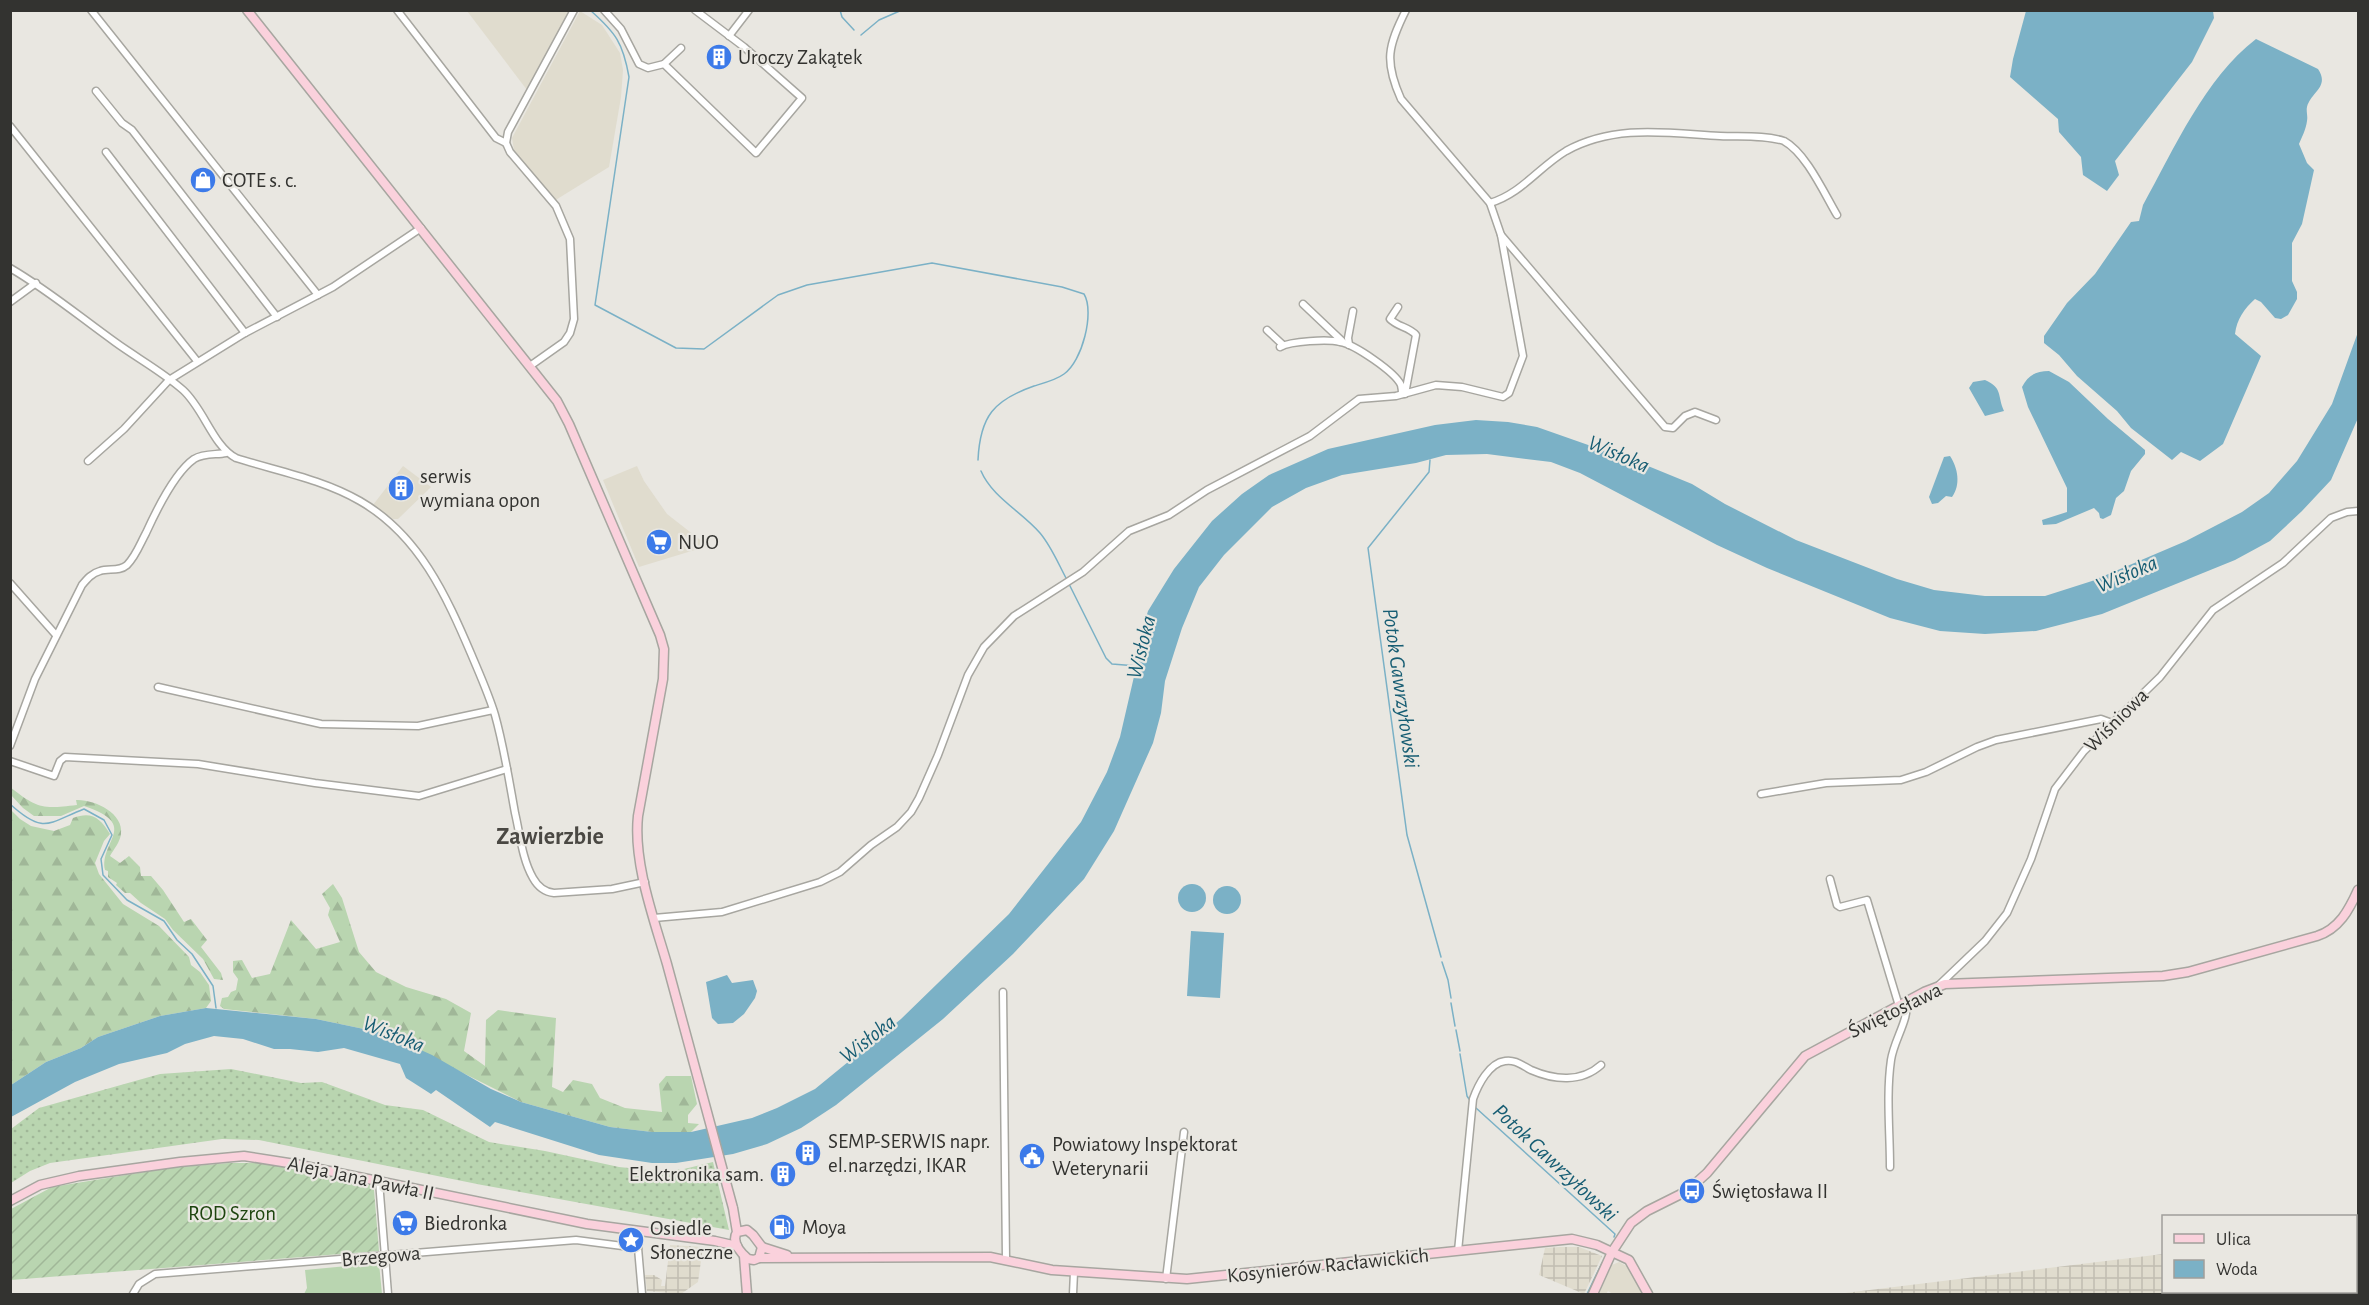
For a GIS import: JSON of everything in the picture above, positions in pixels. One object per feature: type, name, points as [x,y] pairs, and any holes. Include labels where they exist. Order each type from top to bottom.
[{"type":"street","points":[[91,10],[318,295]]},
{"type":"street","points":[[247,10],[557,401],[660,635],[664,649],[663,679],[636,831],[654,918],[733,1208],[737,1246],[744,1256],[747,1294]]},
{"type":"street","points":[[397,10],[496,138],[506,143]]},
{"type":"street","points":[[530,366],[564,342],[570,333],[574,319],[570,239],[556,206],[510,152],[506,143],[508,132],[574,10]]},
{"type":"street","points":[[604,10],[621,29],[639,64],[648,68],[664,64],[681,48]]},
{"type":"street","points":[[664,64],[756,153],[802,98],[695,10]]},
{"type":"street","points":[[729,36],[749,10]]},
{"type":"street","points":[[654,918],[722,912],[820,882],[840,872],[871,845],[897,827],[911,812],[938,755],[974,663],[988,641],[1014,616],[1090,566],[1129,531],[1169,515],[1207,490],[1310,436],[1353,402],[1368,397],[1403,394],[1436,385],[1462,387],[1503,396],[1509,393],[1523,356],[1501,235],[1490,203],[1401,99],[1393,81],[1389,59],[1392,39],[1406,10]]},
{"type":"street","points":[[96,91],[122,123],[132,130],[277,317]]},
{"type":"street","points":[[10,126],[197,361]]},
{"type":"street","points":[[1490,203],[1507,196],[1558,156],[1582,144],[1619,133],[1650,131],[1770,138],[1784,141],[1792,146],[1810,170],[1837,215]]},
{"type":"street","points":[[106,152],[245,333]]},
{"type":"street","points":[[88,461],[124,429],[169,380],[245,333],[361,270],[421,228]]},
{"type":"street","points":[[1501,235],[1665,427],[1673,428],[1685,416],[1695,412],[1716,420]]},
{"type":"street","points":[[10,268],[36,283],[169,380],[196,403],[226,453]]},
{"type":"street","points":[[10,302],[36,283]]},
{"type":"street","points":[[1303,304],[1346,344],[1367,356],[1397,380],[1403,394]]},
{"type":"street","points":[[1398,307],[1390,319],[1413,330],[1416,335],[1403,394]]},
{"type":"street","points":[[1346,344],[1353,311]]},
{"type":"street","points":[[1267,330],[1281,346],[1346,344]]},
{"type":"street","points":[[10,746],[35,679],[82,585],[92,574],[126,566],[138,549],[157,510],[182,472],[195,459],[207,454],[226,453],[322,483],[358,500],[395,526],[428,565],[446,598],[493,710],[523,851],[534,879],[543,889],[554,893],[576,892],[645,882]]},
{"type":"street","name":"Wiśniowa","points":[[1938,986],[1985,941],[2007,913],[2031,859],[2047,807],[2057,784],[2112,723],[2160,677],[2213,610],[2274,570],[2331,518],[2358,511]]},
{"type":"street","points":[[10,583],[56,635]]},
{"type":"street","points":[[158,687],[321,724],[341,726],[418,726],[493,710]]},
{"type":"street","points":[[1761,794],[1826,783],[1901,780],[1926,772],[1996,740],[2101,719],[2112,723]]},
{"type":"street","points":[[10,761],[54,776],[60,761],[65,757],[198,764],[315,783],[391,791],[411,796],[419,796],[507,769]]},
{"type":"street","points":[[1830,879],[1837,905],[1840,907],[1867,900],[1906,1016],[1893,1045],[1889,1075],[1890,1167]]},
{"type":"street","name":"Świętosława","points":[[1593,1294],[1622,1234],[1636,1219],[1687,1191],[1707,1173],[1805,1056],[1903,1004],[1938,986],[1964,982],[2141,978],[2188,972],[2324,933],[2334,928],[2343,917],[2358,890]]},
{"type":"street","points":[[1003,992],[1006,1259]]},
{"type":"street","points":[[1458,1251],[1473,1099],[1480,1084],[1494,1065],[1510,1060],[1550,1076],[1564,1078],[1585,1075],[1602,1065]]},
{"type":"street","points":[[1166,1279],[1184,1132]]},
{"type":"street","name":"Aleja Jana Pawła II","points":[[10,1201],[40,1185],[79,1176],[244,1156],[266,1158],[587,1224],[737,1246]]},
{"type":"street","points":[[379,1181],[388,1294]]},
{"type":"street","points":[[733,1208],[747,1230],[762,1247],[747,1280]]},
{"type":"street","name":"Aleja Jana Pawła II","points":[[715,1241],[747,1230]]},
{"type":"street","points":[[639,1231],[638,1248],[642,1294]]},
{"type":"street","name":"Kosynierów Racławickich","points":[[757,1259],[990,1257],[1052,1270],[1166,1279],[1206,1278],[1572,1239],[1589,1242],[1630,1262],[1648,1294]]},
{"type":"street","name":"Brzegowa","points":[[133,1294],[139,1284],[154,1274],[576,1240],[638,1248]]},
{"type":"street","name":"Kosynierów Racławickich","points":[[762,1247],[796,1257]]},
{"type":"street","points":[[744,1256],[757,1259]]},
{"type":"street","points":[[1073,1294],[1074,1272]]},
{"type":"shaded area","points":[[467,11],[570,11],[527,90]]},
{"type":"shaded area","points":[[580,11],[602,25],[620,53],[623,70],[621,97],[609,167],[554,201],[514,150],[512,138]]},
{"type":"shaded area","points":[[403,466],[431,487],[398,519],[393,519],[373,505]]},
{"type":"shaded area","points":[[637,466],[644,481],[667,514],[708,546],[639,567],[603,480]]},
{"type":"shaded area","points":[[670,1245],[703,1247],[698,1282],[681,1294],[647,1291],[645,1275],[654,1275],[662,1280],[661,1286],[665,1286]]},
{"type":"shaded area","points":[[1579,1247],[1602,1256],[1584,1294],[1539,1275],[1545,1248]]},
{"type":"shaded area","points":[[2162,1254],[2162,1293],[2182,1293],[2180,1294],[1837,1294]]},
{"type":"shaded area","points":[[1619,1262],[1628,1267],[1642,1294],[1613,1294],[1608,1291],[1606,1294],[1599,1294],[1612,1265]]},
{"type":"green space","points":[[10,787],[27,800],[41,806],[77,805],[76,800],[83,800],[99,805],[113,814],[121,826],[121,834],[110,856],[120,863],[129,856],[140,867],[141,876],[151,876],[163,890],[184,922],[191,919],[207,940],[201,947],[221,973],[223,980],[214,979],[203,959],[165,919],[130,893],[125,893],[108,877],[105,860],[114,834],[114,827],[110,820],[101,813],[84,806],[61,816],[34,816],[11,795]]},
{"type":"green space","points":[[10,809],[31,826],[54,831],[70,825],[73,818],[85,815],[95,817],[103,824],[110,834],[104,841],[95,863],[99,874],[123,904],[159,926],[189,957],[191,965],[200,972],[209,985],[211,1001],[206,1008],[160,1016],[98,1037],[81,1048],[46,1062],[11,1085]]},
{"type":"green space","points":[[333,884],[342,898],[359,952],[376,972],[406,987],[446,999],[471,1013],[464,1051],[485,1066],[486,1020],[498,1010],[556,1018],[552,1087],[563,1092],[573,1080],[592,1084],[600,1098],[625,1108],[662,1112],[659,1084],[666,1076],[691,1076],[697,1104],[688,1115],[688,1123],[699,1124],[691,1132],[652,1132],[610,1127],[521,1102],[383,1033],[316,1019],[224,1009],[220,1006],[222,998],[228,997],[236,990],[238,979],[233,972],[233,961],[242,960],[252,978],[270,974],[291,920],[316,949],[340,942],[328,915],[330,908],[322,894]]},
{"type":"green space","points":[[231,1069],[301,1083],[322,1082],[385,1105],[423,1110],[489,1142],[619,1167],[648,1170],[684,1169],[713,1162],[729,1230],[482,1185],[259,1140],[222,1139],[50,1163],[30,1171],[11,1183],[11,1129],[39,1108],[160,1074]]},
{"type":"green space","name":"ROD Szron","points":[[229,1163],[263,1163],[370,1185],[374,1190],[379,1251],[11,1280],[11,1209],[52,1187],[169,1168]]},
{"type":"green space","points":[[379,1263],[382,1294],[304,1294],[307,1288],[305,1270]]},
{"type":"water","points":[[2026,11],[2213,11],[2214,18],[2192,62],[2115,161],[2119,175],[2107,191],[2083,175],[2081,157],[2059,132],[2058,119],[2010,77]]},
{"type":"water","points":[[2256,39],[2318,69],[2322,80],[2307,107],[2306,124],[2299,144],[2307,163],[2314,170],[2302,224],[2292,243],[2292,281],[2297,292],[2297,299],[2288,315],[2281,319],[2275,318],[2261,302],[2255,299],[2244,311],[2235,334],[2261,356],[2223,444],[2200,461],[2181,452],[2172,460],[2131,428],[2117,411],[2077,376],[2059,355],[2044,343],[2044,336],[2067,303],[2095,274],[2131,222],[2139,221],[2143,205],[2206,94],[2238,55]]},
{"type":"water","name":"Wisłoka","points":[[2358,332],[2358,418],[2331,480],[2270,541],[2235,560],[2102,614],[2036,631],[1985,634],[1940,631],[1890,618],[1717,545],[1580,473],[1551,462],[1487,454],[1446,455],[1416,463],[1342,475],[1306,488],[1272,507],[1224,555],[1199,587],[1182,628],[1165,681],[1161,713],[1153,743],[1114,831],[1084,879],[1013,954],[943,1019],[836,1105],[801,1128],[767,1144],[733,1154],[676,1163],[652,1163],[599,1155],[495,1122],[490,1127],[436,1090],[431,1094],[406,1078],[400,1064],[344,1048],[318,1052],[274,1049],[243,1039],[214,1036],[185,1044],[167,1053],[119,1064],[75,1082],[11,1117],[11,1085],[46,1062],[81,1048],[98,1037],[160,1016],[206,1008],[316,1019],[383,1033],[432,1055],[491,1089],[521,1102],[610,1127],[652,1132],[691,1132],[752,1118],[815,1089],[901,1019],[1009,914],[1081,822],[1107,772],[1120,737],[1139,655],[1141,634],[1148,611],[1174,569],[1212,521],[1242,494],[1269,475],[1328,449],[1435,425],[1476,420],[1508,422],[1537,427],[1648,466],[1692,484],[1725,504],[1796,540],[1897,579],[1934,590],[1985,596],[2045,596],[2092,581],[2186,541],[2242,512],[2269,493],[2297,461],[2332,404]]},
{"type":"water","points":[[2049,371],[2069,382],[2145,450],[2145,454],[2131,471],[2124,491],[2116,498],[2111,515],[2103,519],[2094,508],[2056,524],[2043,525],[2042,520],[2067,512],[2067,488],[2028,407],[2022,387],[2033,374]]},
{"type":"water","points":[[1985,380],[1995,386],[1999,392],[2004,411],[1985,416],[1969,388],[1973,382]]},
{"type":"water","points":[[1950,456],[1955,466],[1957,487],[1952,497],[1946,496],[1938,503],[1932,504],[1929,497],[1944,457]]},
{"type":"water","points":[[1192,884],[1202,888],[1206,898],[1202,908],[1192,912],[1182,908],[1178,898],[1182,888]]},
{"type":"water","points":[[1227,886],[1237,890],[1241,900],[1237,910],[1227,914],[1217,910],[1213,900],[1217,890]]},
{"type":"water","points":[[1191,931],[1224,933],[1220,998],[1187,996]]},
{"type":"water","points":[[727,975],[732,983],[753,980],[757,991],[744,1014],[733,1023],[718,1024],[712,1018],[706,982]]},
{"type":"waterway","points":[[590,10],[617,39],[624,55],[629,77],[595,305],[676,348],[704,349],[778,295],[807,285],[932,263],[1062,287],[1084,294],[1087,302],[1087,324],[1076,359],[1061,376],[1020,391],[999,404],[986,421],[979,445],[978,460]]},
{"type":"waterway","points":[[840,10],[842,17],[854,30]]},
{"type":"waterway","points":[[861,35],[879,20],[902,10]]},
{"type":"waterway","name":"Potok Gawrzyłowski","points":[[1430,460],[1429,472],[1368,548],[1407,835],[1441,957]]},
{"type":"waterway","points":[[981,471],[992,489],[1040,533],[1066,578]]},
{"type":"waterway","name":"Wisłoka","points":[[1069,584],[1106,658],[1112,664],[1137,666]]},
{"type":"waterway","points":[[10,804],[21,814],[39,823],[54,822],[84,809],[104,820],[112,835],[101,859],[103,875],[127,900],[164,921],[177,940],[192,954],[213,986],[216,1008]]},
{"type":"waterway","name":"Potok Gawrzyłowski","points":[[1442,962],[1451,998]]},
{"type":"waterway","name":"Potok Gawrzyłowski","points":[[1451,1003],[1455,1026]]},
{"type":"waterway","name":"Potok Gawrzyłowski","points":[[1456,1030],[1460,1051]]},
{"type":"waterway","name":"Potok Gawrzyłowski","points":[[1460,1054],[1469,1099]]},
{"type":"waterway","name":"Potok Gawrzyłowski","points":[[1476,1108],[1615,1234],[1614,1237]]},
{"type":"waterway","name":"Potok Gawrzyłowski","points":[[1587,1294],[1602,1263]]},
{"type":"place","name":"Uroczy Zakątek","points":[[719,57]]},
{"type":"place","name":"COTE s. c.","points":[[203,180]]},
{"type":"place","name":"serwis wymiana opon","points":[[401,488]]},
{"type":"place","name":"NUO","points":[[659,542]]},
{"type":"place","name":"SEMP-SERWIS napr. el.narzędzi, IKAR","points":[[808,1153]]},
{"type":"place","name":"Powiatowy Inspektorat Weterynarii","points":[[1032,1156]]},
{"type":"place","name":"Elektronika sam.","points":[[783,1174]]},
{"type":"place","name":"Świętosława II","points":[[1692,1191]]},
{"type":"place","name":"Biedronka","points":[[405,1223]]},
{"type":"place","name":"Moya","points":[[782,1227]]},
{"type":"place","name":"Osiedle Słoneczne","points":[[631,1240]]},
{"type":"district","name":"Zawierzbie","points":[[550,836]]}]
